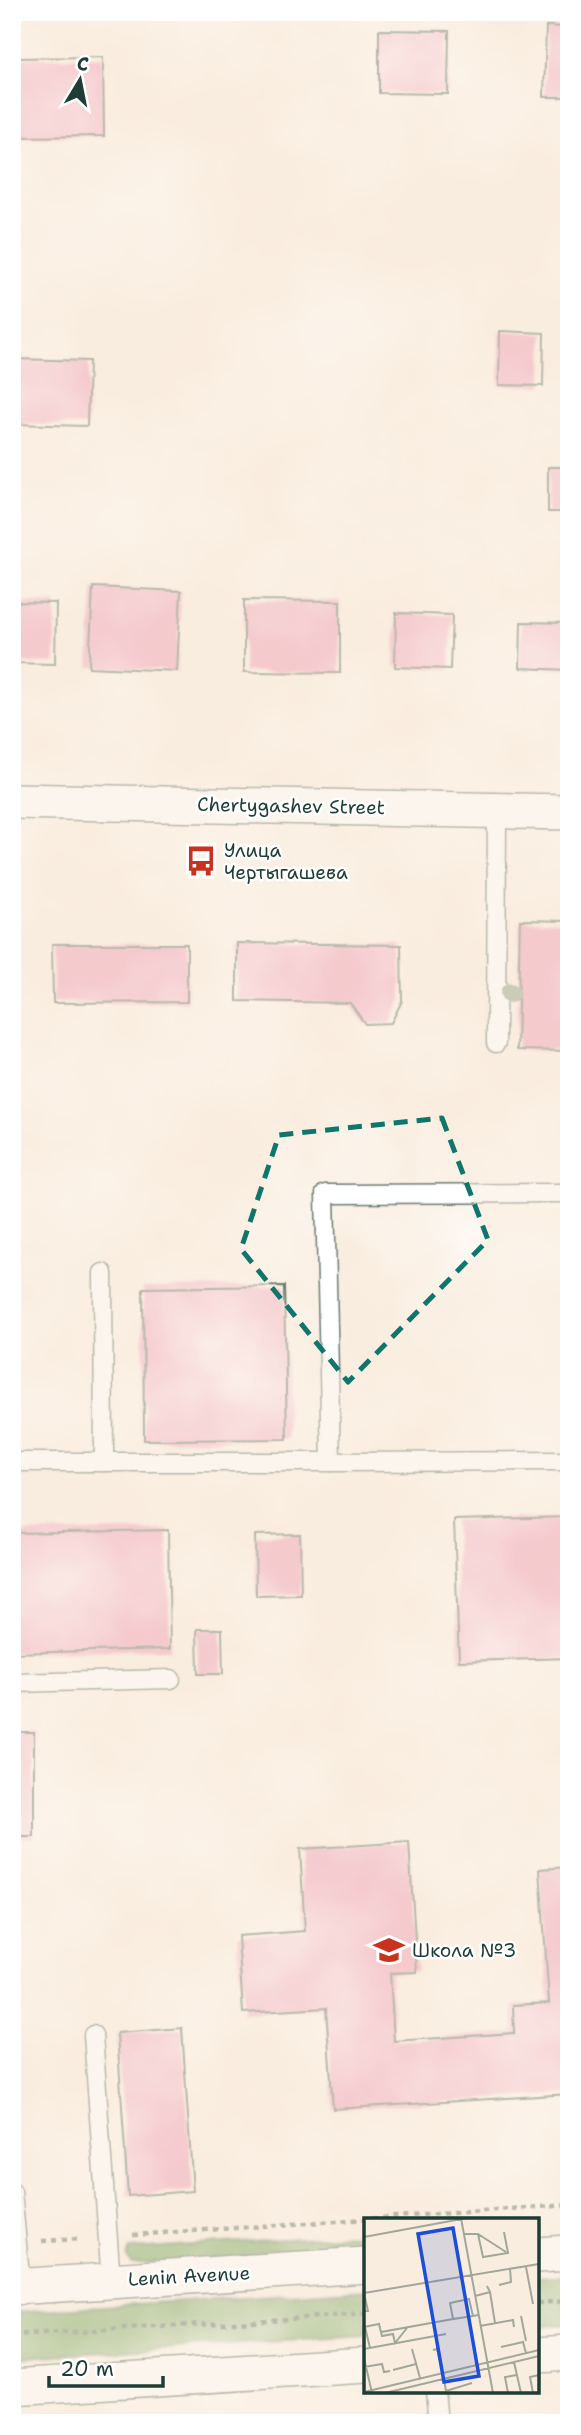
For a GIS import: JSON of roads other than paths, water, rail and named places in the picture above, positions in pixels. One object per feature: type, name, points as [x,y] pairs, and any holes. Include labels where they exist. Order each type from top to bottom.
[{"type":"street","name":"Chertygashev Street","points":[[12,801],[569,812]]},
{"type":"street","points":[[539,2255],[569,2253]]},
{"type":"street","name":"Lenin Avenue","points":[[16,2287],[364,2265]]},
{"type":"street","points":[[539,2355],[569,2353]]},
{"type":"street","points":[[12,2388],[364,2365]]},
{"type":"lane","points":[[496,1043],[497,810]]},
{"type":"lane","points":[[331,1462],[325,1194],[569,1193]]},
{"type":"lane","points":[[103,1273],[104,1462]]},
{"type":"lane","points":[[12,1462],[569,1461]]},
{"type":"lane","points":[[12,1683],[171,1679]]},
{"type":"lane","points":[[93,2035],[111,2281]]},
{"type":"lane","points":[[12,2192],[17,2243],[16,2287]]},
{"type":"lane","points":[[435,2393],[438,2423]]},
{"type":"place","name":"Улица Чертыгашева","points":[[201,861]]},
{"type":"place","name":"Школа №3","points":[[389,1950]]}]
